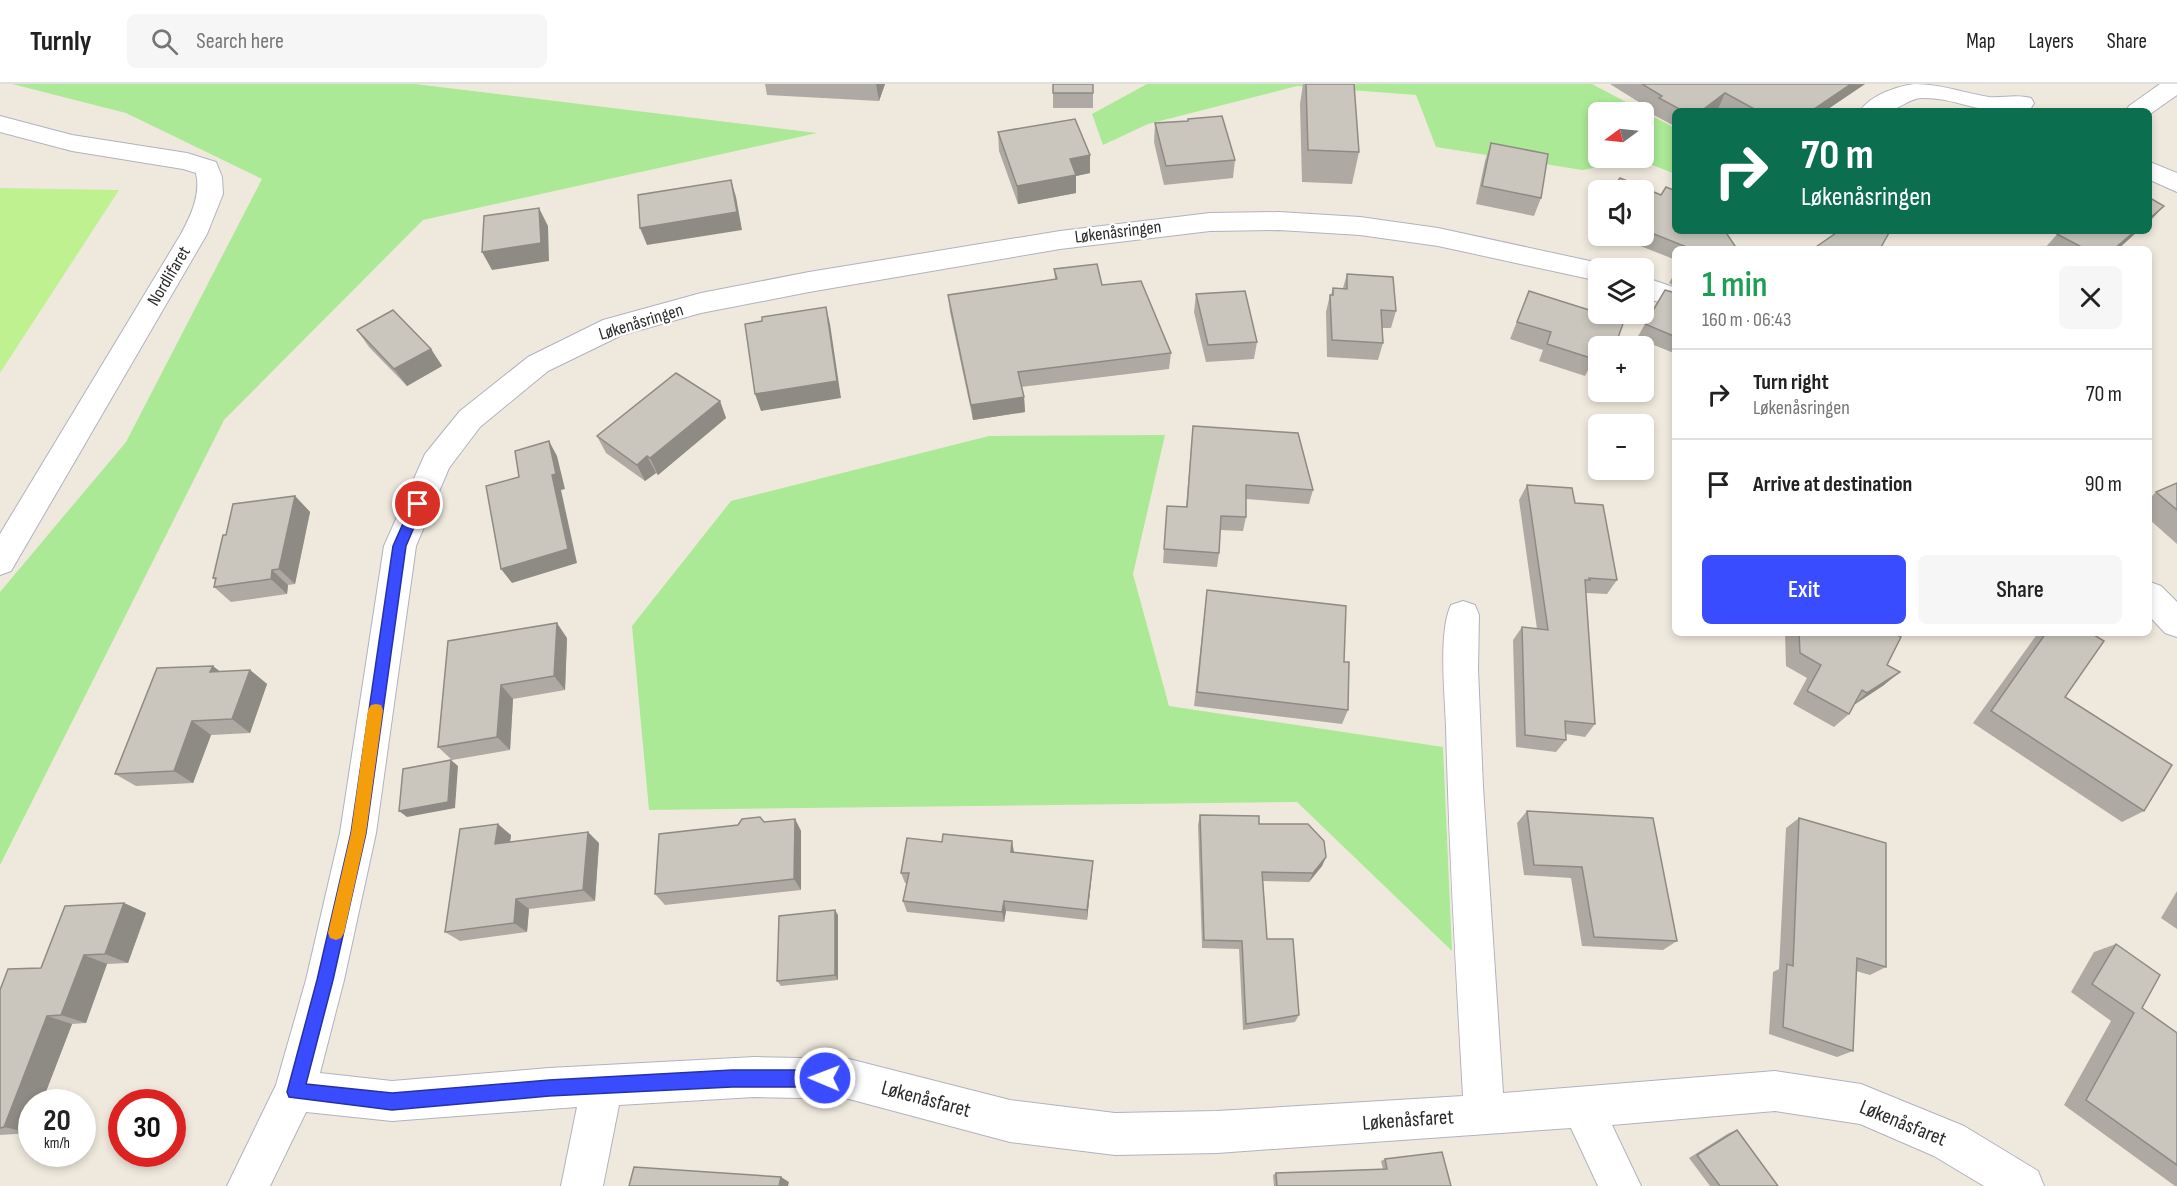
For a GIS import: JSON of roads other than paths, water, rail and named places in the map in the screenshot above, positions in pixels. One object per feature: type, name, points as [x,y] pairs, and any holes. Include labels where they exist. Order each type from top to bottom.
[{"type":"street","points":[[1991,84],[2029,107]]},
{"type":"street","points":[[2142,108],[2176,84]]},
{"type":"street","points":[[1877,108],[1894,97],[1922,90],[1938,91],[1998,105],[2029,107]]},
{"type":"street","name":"Nordlifaret","points":[[0,124],[72,143],[187,161],[207,168],[212,182],[209,205],[194,234],[0,562]]},
{"type":"street","points":[[2152,171],[2177,184]]},
{"type":"street","name":"Løkenåsringen","points":[[248,1186],[295,1092],[325,980],[358,833],[400,546],[436,462],[470,419],[538,364],[613,327],[702,303],[809,282],[1060,240],[1210,222],[1279,221],[1360,226],[1438,237],[1588,270]]},
{"type":"street","points":[[1654,290],[1672,297]]},
{"type":"street","points":[[2152,598],[2177,623]]},
{"type":"street","points":[[1463,615],[1461,669],[1465,787],[1484,1115]]},
{"type":"street","name":"Løkenåsfaret","points":[[295,1092],[392,1101],[602,1085],[754,1077],[849,1079],[1010,1122],[1115,1134],[1216,1132],[1484,1115],[1775,1091],[1861,1104],[1949,1141],[2023,1186]]},
{"type":"street","points":[[582,1186],[602,1085]]},
{"type":"street","points":[[1582,1107],[1620,1186]]}]
